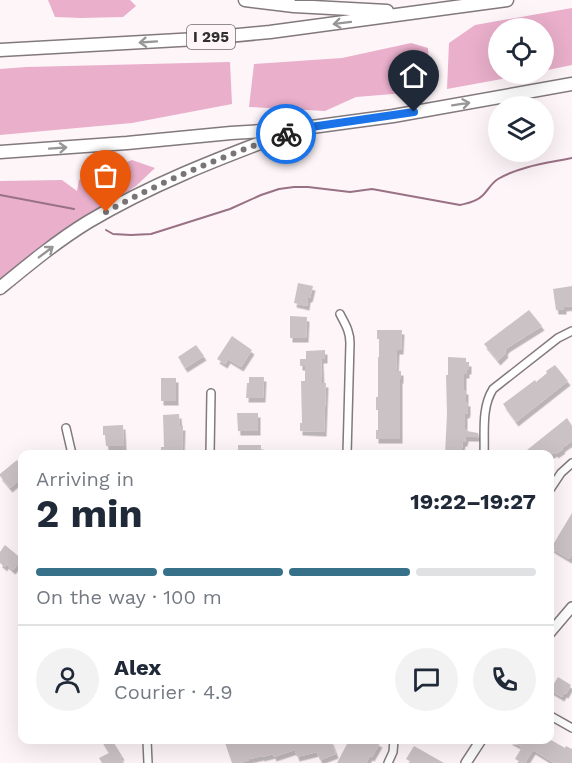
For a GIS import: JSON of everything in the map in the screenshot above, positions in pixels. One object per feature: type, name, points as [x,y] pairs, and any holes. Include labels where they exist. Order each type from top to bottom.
[{"type":"highway","points":[[245,0],[325,9],[421,13]]},
{"type":"highway","name":"I 295","points":[[0,50],[197,39],[270,32],[507,0]]},
{"type":"highway","points":[[0,152],[297,129],[393,116],[572,84]]},
{"type":"highway","points":[[0,288],[81,227],[139,194],[202,165],[297,129]]},
{"type":"street","points":[[340,314],[350,334],[347,450]]},
{"type":"street","points":[[484,450],[485,411],[493,389],[558,338],[572,331]]},
{"type":"street","points":[[210,450],[211,393]]},
{"type":"street","points":[[66,428],[71,450]]},
{"type":"street","points":[[554,484],[572,463]]},
{"type":"street","points":[[554,628],[572,607]]},
{"type":"street","points":[[554,719],[572,728]]},
{"type":"street","points":[[147,744],[148,763]]},
{"type":"street","points":[[388,763],[394,744]]},
{"type":"street","points":[[466,763],[478,744]]},
{"type":"shaded area","points":[[48,0],[130,0],[136,6],[123,17],[55,17]]},
{"type":"shaded area","points":[[572,8],[572,65],[554,69],[554,18],[515,18]]},
{"type":"shaded area","points":[[488,23],[488,82],[447,89],[449,43],[475,25]]},
{"type":"shaded area","points":[[411,43],[428,48],[430,91],[356,97],[325,111],[249,107],[254,64],[342,58]]},
{"type":"shaded area","points":[[230,62],[232,104],[132,123],[0,135],[0,69]]},
{"type":"shaded area","points":[[132,160],[155,168],[136,186],[32,254],[0,280],[0,181],[62,180],[77,191],[79,180]]},
{"type":"building","points":[[298,283],[313,286],[307,306],[294,303]]},
{"type":"building","points":[[572,286],[572,306],[564,307],[564,310],[556,310],[553,289]]},
{"type":"building","points":[[529,310],[542,326],[507,348],[506,353],[498,361],[484,344]]},
{"type":"building","points":[[290,316],[307,317],[306,338],[290,338]]},
{"type":"building","points":[[377,330],[402,330],[401,350],[397,350],[396,371],[401,371],[400,439],[376,439],[379,357]]},
{"type":"building","points":[[232,336],[252,350],[241,367],[228,359],[225,364],[217,359]]},
{"type":"building","points":[[196,345],[204,356],[185,368],[178,357]]},
{"type":"building","points":[[325,350],[325,359],[321,359],[322,383],[326,383],[324,432],[300,431],[300,423],[302,423],[301,381],[305,381],[305,366],[300,366],[300,359],[306,359],[306,351]]},
{"type":"building","points":[[448,357],[466,358],[466,362],[469,362],[469,370],[467,374],[464,374],[464,390],[466,390],[466,402],[468,402],[465,429],[478,433],[479,437],[466,437],[462,450],[445,450],[446,375],[448,375]]},
{"type":"building","points":[[555,365],[568,381],[516,422],[503,404],[535,380],[536,382]]},
{"type":"building","points":[[249,377],[264,377],[263,398],[246,398]]},
{"type":"building","points":[[161,378],[176,378],[176,401],[161,401]]},
{"type":"building","points":[[237,413],[258,413],[258,431],[238,431]]},
{"type":"building","points":[[179,414],[180,426],[183,426],[182,450],[161,450],[161,447],[164,447],[163,415]]},
{"type":"building","points":[[567,418],[572,426],[572,441],[563,449],[556,454],[554,450],[527,450]]},
{"type":"building","points":[[123,425],[124,446],[106,446],[103,426]]},
{"type":"building","points":[[238,445],[261,445],[261,450],[238,450]]},
{"type":"building","points":[[18,461],[18,481],[10,488],[0,474]]},
{"type":"building","points":[[572,513],[572,554],[569,559],[554,550],[554,543]]},
{"type":"building","points":[[5,545],[18,556],[18,564],[13,570],[6,564],[5,567],[0,563],[0,552]]},
{"type":"building","points":[[558,677],[571,685],[562,697],[554,692],[554,684]]},
{"type":"building","points":[[554,742],[572,749],[572,763],[554,763],[533,750],[525,763],[522,763],[515,759],[522,747],[516,744],[554,744]]},
{"type":"building","points":[[103,744],[114,744],[124,763],[102,763],[99,758],[109,753]]},
{"type":"building","points":[[225,744],[332,744],[336,754],[320,760],[317,752],[297,757],[295,750],[274,757],[273,754],[232,763]]},
{"type":"building","points":[[347,744],[379,744],[366,763],[337,763]]},
{"type":"building","points":[[414,746],[444,763],[413,763],[406,759]]},
{"type":"waterway","points":[[106,230],[113,234],[151,234],[230,209],[279,189],[294,187],[350,192],[372,189],[460,205],[480,198],[496,181],[515,171],[572,158]]},
{"type":"waterway","points":[[0,195],[74,209]]},
{"type":"way so far","points":[[106,212],[171,178],[286,134]]},
{"type":"route","points":[[286,134],[297,129],[414,112]]}]
